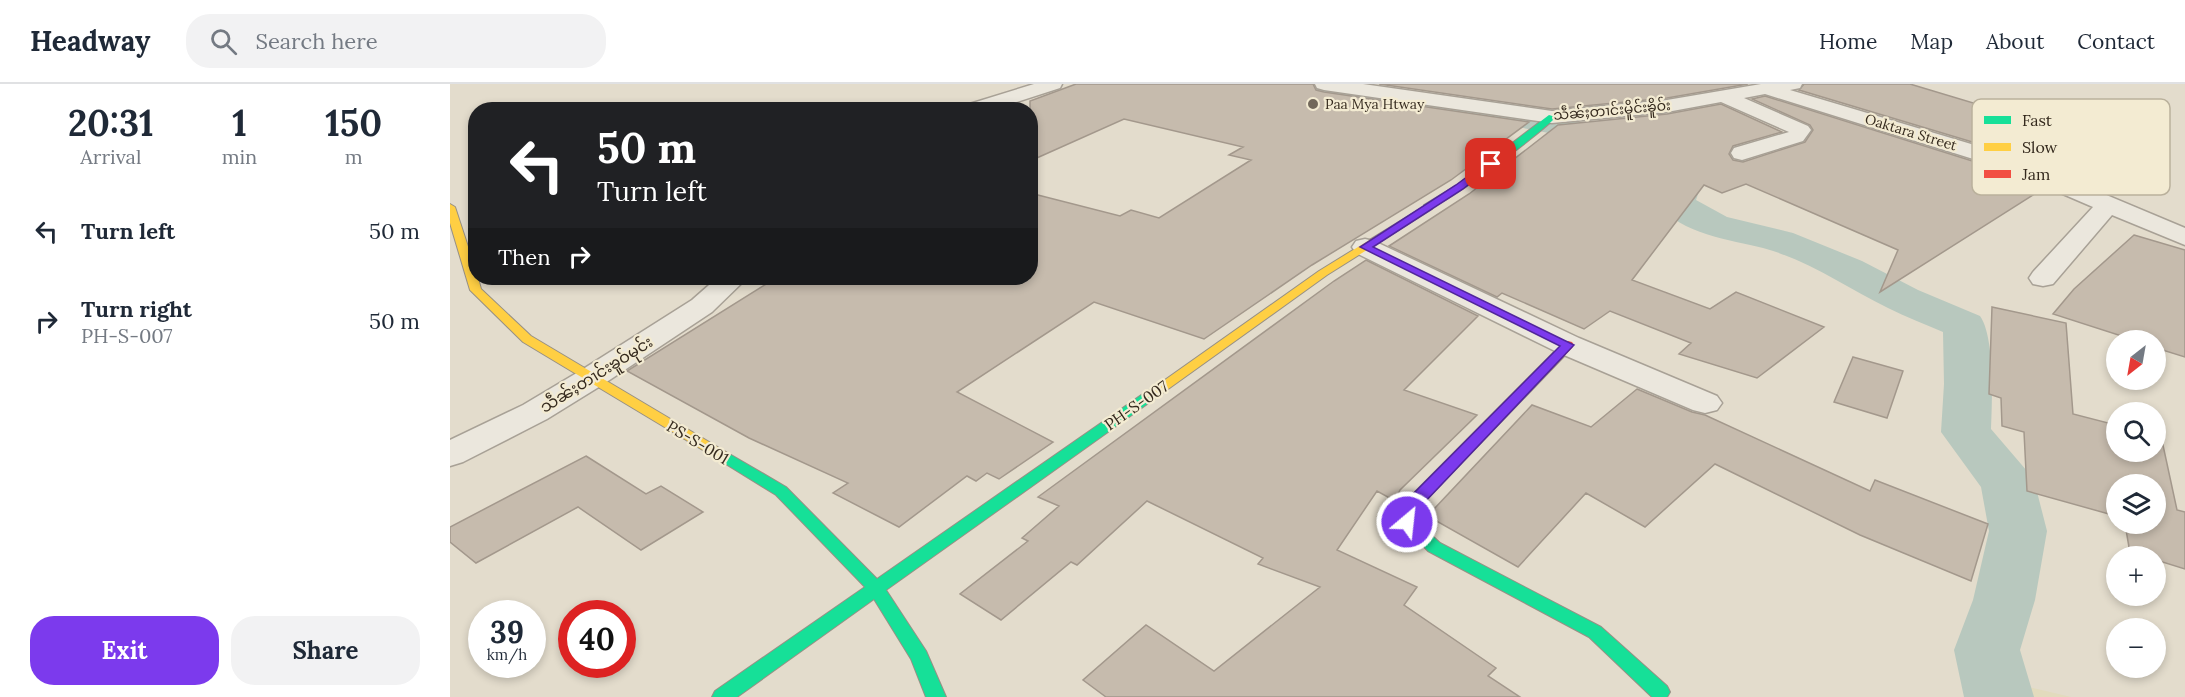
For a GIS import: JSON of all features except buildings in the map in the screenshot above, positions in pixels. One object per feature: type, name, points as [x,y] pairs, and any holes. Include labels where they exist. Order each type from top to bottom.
[{"type":"street","points":[[996,102],[1053,84]]},
{"type":"street","name":"သဵၼ်ႈတၢင်းမိူင်းၶိူဝ်း","points":[[1324,84],[1546,122],[1667,106],[1793,84]]},
{"type":"street","name":"Oaktara Street","points":[[1767,88],[1972,151]]},
{"type":"street","points":[[1723,96],[1801,130],[1796,136],[1742,153]]},
{"type":"street","name":"PH-S-007","points":[[722,697],[1314,280],[1460,187],[1546,122]]},
{"type":"street","name":"Oaktara Street","points":[[2085,195],[2185,237]]},
{"type":"street","points":[[2043,278],[2109,205]]},
{"type":"street","name":"PS-S-001","points":[[450,207],[468,264]]},
{"type":"street","points":[[1365,247],[1568,345],[1705,403]]},
{"type":"street","name":"PS-S-001","points":[[474,285],[476,290],[527,339],[781,490],[876,588],[919,656],[936,697]]},
{"type":"street","name":"သဵၼ်ႈတၢင်းၶူဝ်မုင်း","points":[[450,454],[535,412],[591,378],[702,306],[725,285]]},
{"type":"street","points":[[1568,345],[1416,501],[1407,522],[1434,547],[1595,632],[1660,692]]},
{"type":"shaded area","points":[[2008,682],[2071,697],[2013,697]]},
{"type":"waterway","points":[[1289,84],[1482,111],[1564,127],[1620,143]]},
{"type":"waterway","points":[[1708,159],[1684,186],[1677,204],[1714,225],[1780,241],[1848,269],[1903,299],[1965,325],[1968,384],[1966,432],[2008,484],[2018,531],[2004,600],[1987,650],[1999,697]]},
{"type":"traffic: fast","points":[[1428,207],[1460,187],[1552,117]]},
{"type":"traffic: fast","points":[[722,697],[1152,394]]},
{"type":"traffic: fast","points":[[721,455],[781,491],[876,588],[919,656],[936,697]]},
{"type":"traffic: fast","points":[[1420,534],[1434,547],[1595,632],[1660,692]]},
{"type":"traffic: slow","points":[[450,207],[468,264]]},
{"type":"traffic: slow","points":[[1152,394],[1323,273],[1428,207]]},
{"type":"traffic: slow","points":[[474,285],[476,290],[527,339],[721,455]]},
{"type":"traffic: jam","points":[[1420,534],[1407,522],[1416,501],[1568,345]]},
{"type":"place","name":"Paa Mya Htway","points":[[1313,104]]},
{"type":"route","points":[[1407,522],[1416,501],[1568,345],[1365,247],[1460,187],[1491,164]]}]
